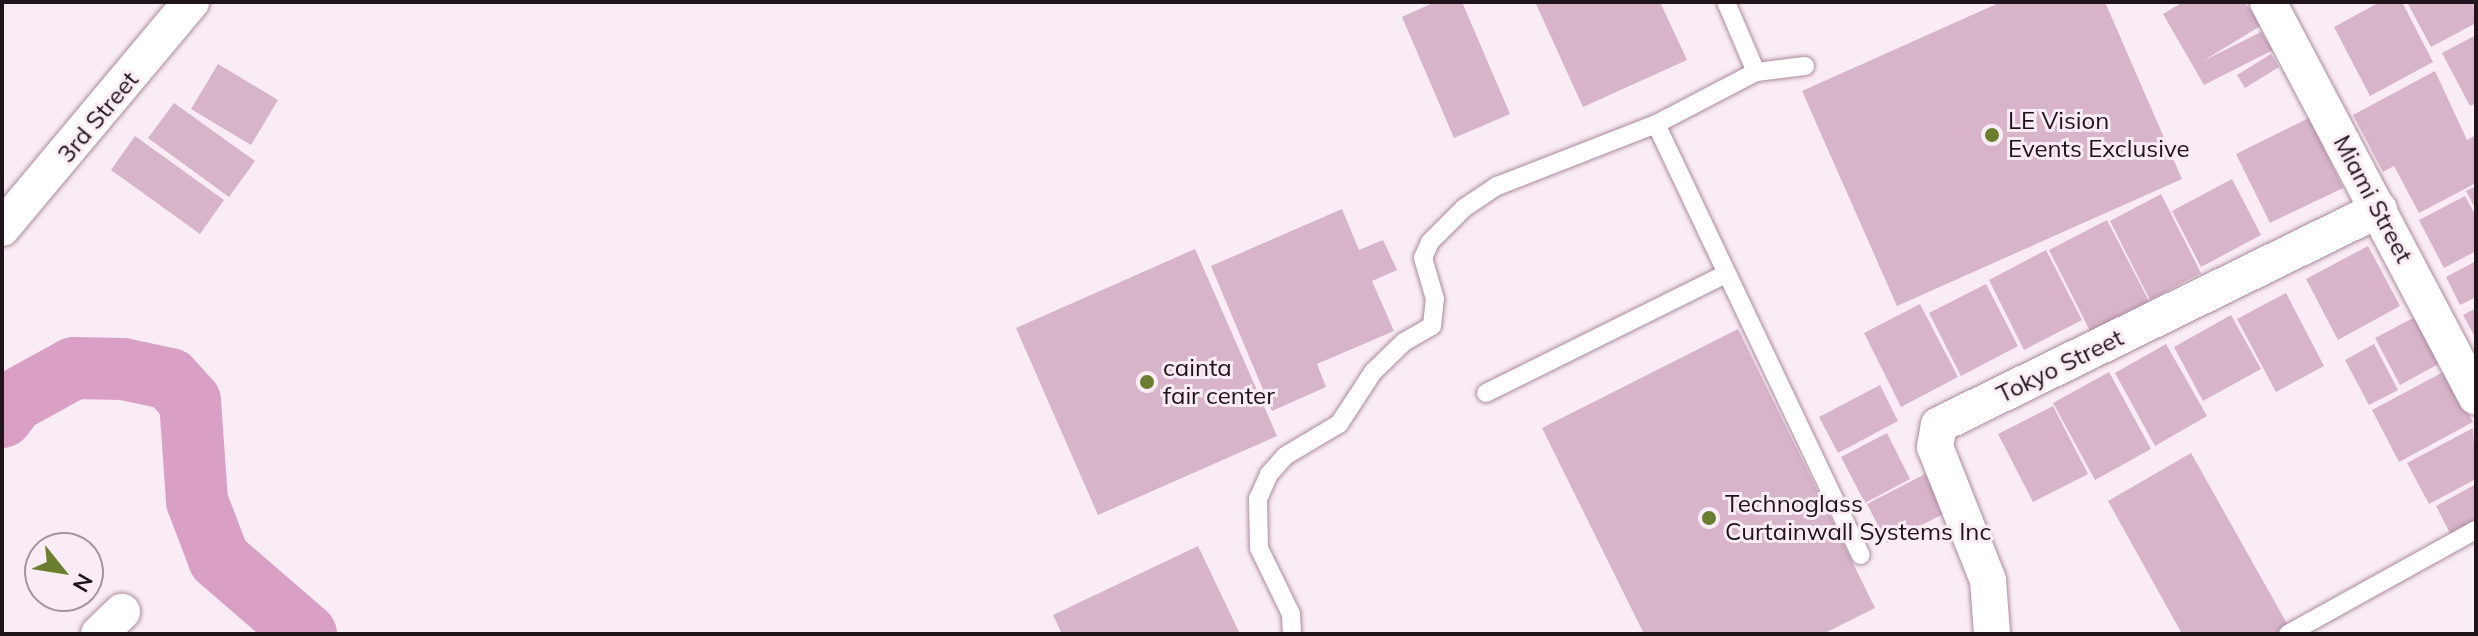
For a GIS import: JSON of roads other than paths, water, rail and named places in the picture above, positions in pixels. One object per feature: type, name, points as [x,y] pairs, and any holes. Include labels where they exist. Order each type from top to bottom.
[{"type":"street","name":"3rd Street","points":[[2,228],[191,2]]},
{"type":"street","name":"Miami Street","points":[[2268,2],[2476,396]]},
{"type":"street","name":"Tokyo Street","points":[[1992,634],[1988,580],[1935,447],[1939,425],[2379,209]]},
{"type":"lane","points":[[1726,2],[1756,72]]},
{"type":"lane","points":[[1292,634],[1291,614],[1259,548],[1258,499],[1269,474],[1285,456],[1339,424],[1373,372],[1432,326],[1435,299],[1423,258],[1430,242],[1464,208],[1497,186],[1656,124],[1756,72],[1805,66]]},
{"type":"lane","points":[[1656,124],[1724,275],[1861,555]]},
{"type":"lane","points":[[1486,393],[1724,275]]},
{"type":"lane","points":[[2288,634],[2476,530]]},
{"type":"waterway","points":[[2,417],[14,401],[74,368],[123,369],[170,379],[190,401],[197,501],[219,559],[306,634]]},
{"type":"place","name":"LE Vision Events Exclusive","points":[[1992,135]]},
{"type":"place","name":"cainta fair center","points":[[1147,382]]},
{"type":"place","name":"Technoglass Curtainwall Systems Inc","points":[[1709,518]]}]
